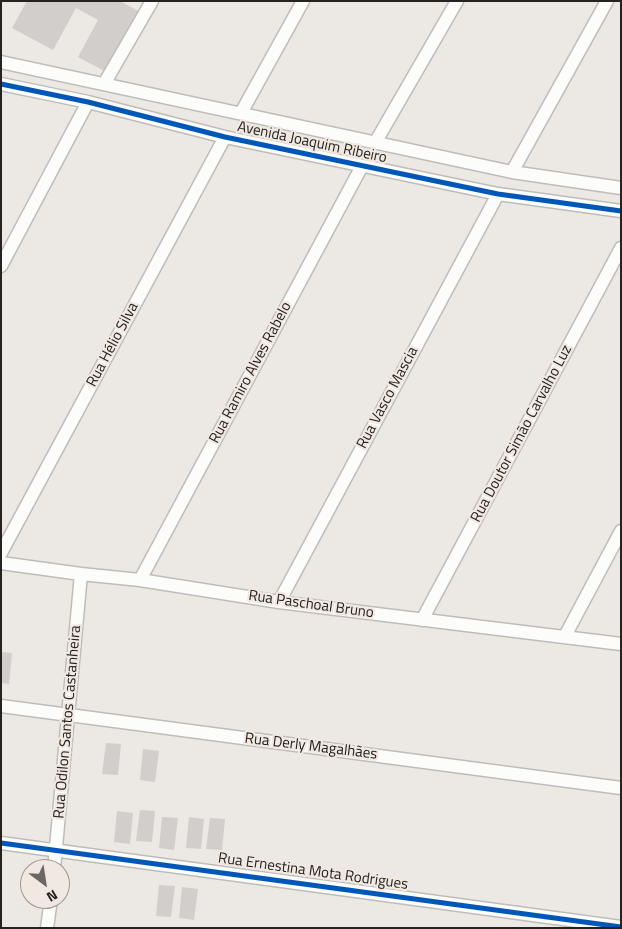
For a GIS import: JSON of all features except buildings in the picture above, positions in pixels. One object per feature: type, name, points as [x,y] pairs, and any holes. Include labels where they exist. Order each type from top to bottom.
[{"type":"street","points":[[104,84],[152,1]]},
{"type":"street","points":[[240,113],[304,1]]},
{"type":"street","points":[[375,143],[456,1]]},
{"type":"street","points":[[512,172],[606,1]]},
{"type":"street","name":"Avenida Joaquim Ribeiro","points":[[1,62],[512,172],[621,188]]},
{"type":"street","name":"Avenida Joaquim Ribeiro","points":[[1,84],[88,102],[225,137],[498,194],[621,211]]},
{"type":"street","points":[[1,266],[88,102]]},
{"type":"street","name":"Rua Hélio Silva","points":[[1,553],[225,137]]},
{"type":"street","name":"Rua Ramiro Alves Rabelo","points":[[140,580],[362,166]]},
{"type":"street","name":"Rua Vasco Mascia","points":[[279,602],[498,194]]},
{"type":"street","name":"Rua Doutor Simão Carvalho Luz","points":[[422,620],[621,248]]},
{"type":"street","points":[[565,636],[621,531]]},
{"type":"street","name":"Rua Paschoal Bruno","points":[[1,563],[140,580],[279,602],[621,644]]},
{"type":"street","name":"Rua Odilon Santos Castanheira","points":[[56,859],[81,574]]},
{"type":"street","name":"Rua Derly Magalhães","points":[[1,706],[621,788]]},
{"type":"street","name":"Rua Ernestina Mota Rodrigues","points":[[1,843],[621,927]]},
{"type":"street","points":[[47,928],[50,909]]},
{"type":"cycle path","points":[[1,84],[88,102],[225,137],[498,194],[621,211]]},
{"type":"cycle path","points":[[1,843],[621,927]]}]
